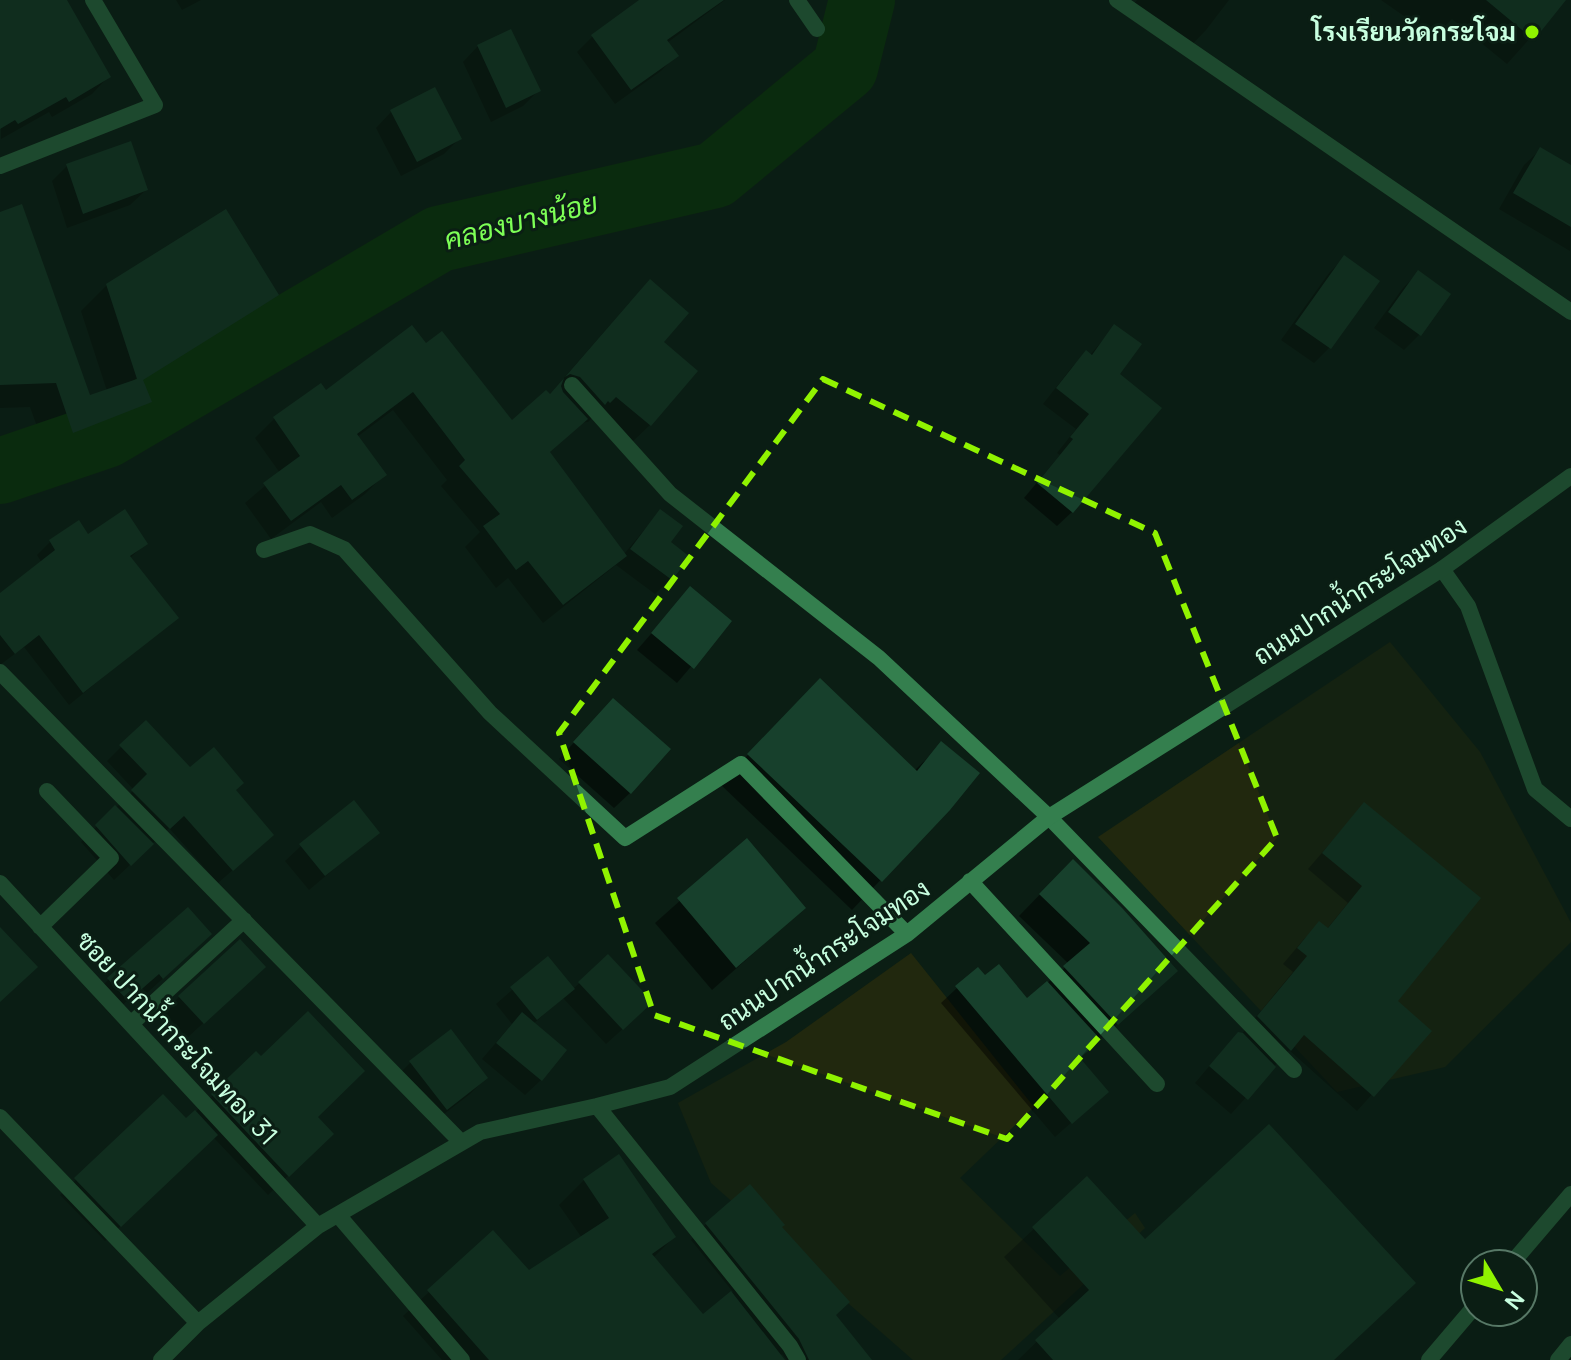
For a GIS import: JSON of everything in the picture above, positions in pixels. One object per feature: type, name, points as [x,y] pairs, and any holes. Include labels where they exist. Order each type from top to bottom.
[{"type":"street","points":[[0,166],[155,105],[93,0]]},
{"type":"street","points":[[797,0],[817,29]]},
{"type":"street","points":[[1117,0],[1571,312]]},
{"type":"street","points":[[572,385],[670,494],[879,658],[1049,817],[1294,1070]]},
{"type":"street","name":"ถนนปากน้ำกระโจมทอง","points":[[161,1360],[198,1323],[318,1226],[461,1142],[480,1132],[670,1087],[907,934],[1049,817],[1442,569],[1571,476]]},
{"type":"street","points":[[264,550],[310,534],[344,549],[490,713],[625,838],[741,764],[907,934]]},
{"type":"street","points":[[1442,569],[1468,606],[1535,789],[1571,819]]},
{"type":"street","points":[[0,672],[461,1142]]},
{"type":"street","points":[[40,927],[111,858],[47,791]]},
{"type":"street","points":[[970,881],[1157,1084]]},
{"type":"street","name":"ซอย ปากน้ำกระโจมทอง 31","points":[[0,883],[318,1226]]},
{"type":"street","points":[[132,1023],[244,920]]},
{"type":"street","points":[[597,1106],[790,1346],[798,1360]]},
{"type":"street","points":[[0,1117],[198,1323]]},
{"type":"street","points":[[1525,1248],[1571,1194]]},
{"type":"street","points":[[338,1215],[462,1360]]},
{"type":"street","points":[[1429,1360],[1459,1325]]},
{"type":"street","points":[[1558,1360],[1571,1344]]},
{"type":"highlighted area","points":[[823,379],[1155,533],[1277,838],[1007,1139],[654,1015],[559,733]]},
{"type":"green space","points":[[1390,642],[1480,752],[1571,923],[1571,942],[1445,1067],[1337,1092],[1098,837]]},
{"type":"green space","points":[[911,953],[1034,1107],[960,1178],[1060,1276],[1135,1213],[1145,1228],[1001,1360],[913,1360],[711,1183],[678,1103],[786,1042]]},
{"type":"building","points":[[0,0],[67,0],[111,77],[69,102],[66,97],[18,124],[15,120],[0,129]]},
{"type":"building","points":[[639,0],[724,0],[667,40],[679,56],[631,90],[591,35]]},
{"type":"building","points":[[1486,0],[1566,0],[1534,40]]},
{"type":"building","points":[[511,29],[541,91],[506,108],[477,45]]},
{"type":"building","points":[[435,87],[462,139],[417,162],[390,110]]},
{"type":"building","points":[[131,141],[148,190],[83,214],[66,164]]},
{"type":"building","points":[[1540,147],[1571,165],[1571,227],[1513,193]]},
{"type":"building","points":[[22,204],[90,395],[137,379],[106,284],[226,209],[279,295],[143,380],[152,402],[73,433],[56,383],[0,385],[0,212]]},
{"type":"building","points":[[1344,255],[1380,281],[1331,349],[1295,324]]},
{"type":"building","points":[[1418,270],[1451,294],[1421,336],[1388,312]]},
{"type":"building","points":[[650,279],[689,313],[664,342],[698,371],[651,426],[616,397],[605,405],[580,377],[570,374],[565,377]]},
{"type":"building","points":[[1114,324],[1142,344],[1120,374],[1162,408],[1073,513],[1037,483],[1089,414],[1056,388],[1086,350],[1092,355]]},
{"type":"building","points":[[412,325],[426,343],[442,331],[512,420],[546,390],[550,394],[564,378],[561,386],[563,392],[588,419],[550,452],[627,556],[563,605],[528,561],[516,570],[483,526],[500,514],[459,466],[465,460],[413,392],[357,434],[387,475],[352,500],[341,485],[291,521],[263,483],[300,456],[273,417],[321,383],[326,390]]},
{"type":"building","points":[[125,509],[148,544],[130,556],[179,618],[83,693],[39,635],[15,654],[0,635],[0,593],[55,550],[49,540],[79,520],[88,534]]},
{"type":"building","points":[[660,509],[683,526],[671,542],[690,557],[672,580],[630,549]]},
{"type":"building","points":[[690,586],[732,621],[694,669],[651,633]]},
{"type":"building","points":[[820,678],[917,771],[941,741],[980,773],[950,810],[882,882],[747,754]]},
{"type":"building","points":[[613,698],[671,749],[631,794],[573,742]]},
{"type":"building","points":[[146,720],[190,767],[214,747],[244,783],[236,790],[274,835],[233,871],[184,816],[170,829],[131,790],[147,774],[119,745]]},
{"type":"building","points":[[354,800],[380,833],[325,876],[299,844]]},
{"type":"building","points":[[1364,802],[1481,898],[1398,1001],[1432,1031],[1374,1097],[1304,1035],[1291,1051],[1257,1016],[1307,956],[1297,948],[1319,921],[1328,928],[1362,886],[1322,853]]},
{"type":"building","points":[[115,805],[154,844],[131,866],[95,825]]},
{"type":"building","points":[[747,838],[806,908],[736,968],[677,898]]},
{"type":"building","points":[[1073,859],[1178,971],[1118,1025],[1063,966],[1090,943],[1039,894]]},
{"type":"building","points":[[188,907],[212,934],[163,979],[159,974],[128,1001],[107,978]]},
{"type":"building","points":[[0,927],[38,967],[0,1002]]},
{"type":"building","points":[[240,939],[266,967],[204,1024],[178,996]]},
{"type":"building","points":[[608,954],[653,1002],[623,1030],[578,982]]},
{"type":"building","points":[[548,956],[575,989],[537,1020],[510,987]]},
{"type":"building","points":[[999,964],[1027,998],[1047,981],[1101,1040],[1080,1058],[1109,1092],[1072,1124],[955,986],[978,967],[985,975]]},
{"type":"building","points":[[308,1011],[365,1071],[318,1117],[334,1134],[289,1177],[211,1094],[256,1051],[261,1056]]},
{"type":"building","points":[[522,1012],[567,1050],[542,1081],[496,1043]]},
{"type":"building","points":[[451,1029],[488,1078],[447,1110],[409,1061]]},
{"type":"building","points":[[1238,1032],[1243,1033],[1276,1067],[1248,1100],[1209,1066]]},
{"type":"building","points":[[163,1094],[186,1118],[195,1110],[218,1135],[121,1227],[74,1178]]},
{"type":"building","points":[[1269,1124],[1416,1283],[1334,1360],[1053,1360],[1035,1340],[1089,1290],[1032,1227],[1087,1176],[1145,1239]]},
{"type":"building","points":[[619,1154],[676,1237],[652,1254],[703,1314],[731,1291],[785,1360],[489,1360],[427,1290],[493,1230],[529,1270],[609,1218],[583,1179]]},
{"type":"building","points":[[750,1184],[785,1225],[782,1227],[850,1302],[836,1315],[872,1360],[809,1360],[799,1339],[705,1223]]},
{"type":"waterway","name":"คลองบางน้อย","points":[[0,471],[106,435],[439,239],[715,175],[845,68],[862,0]]},
{"type":"place","name":"โรงเรียนวัดกระโจม","points":[[1532,32]]}]
